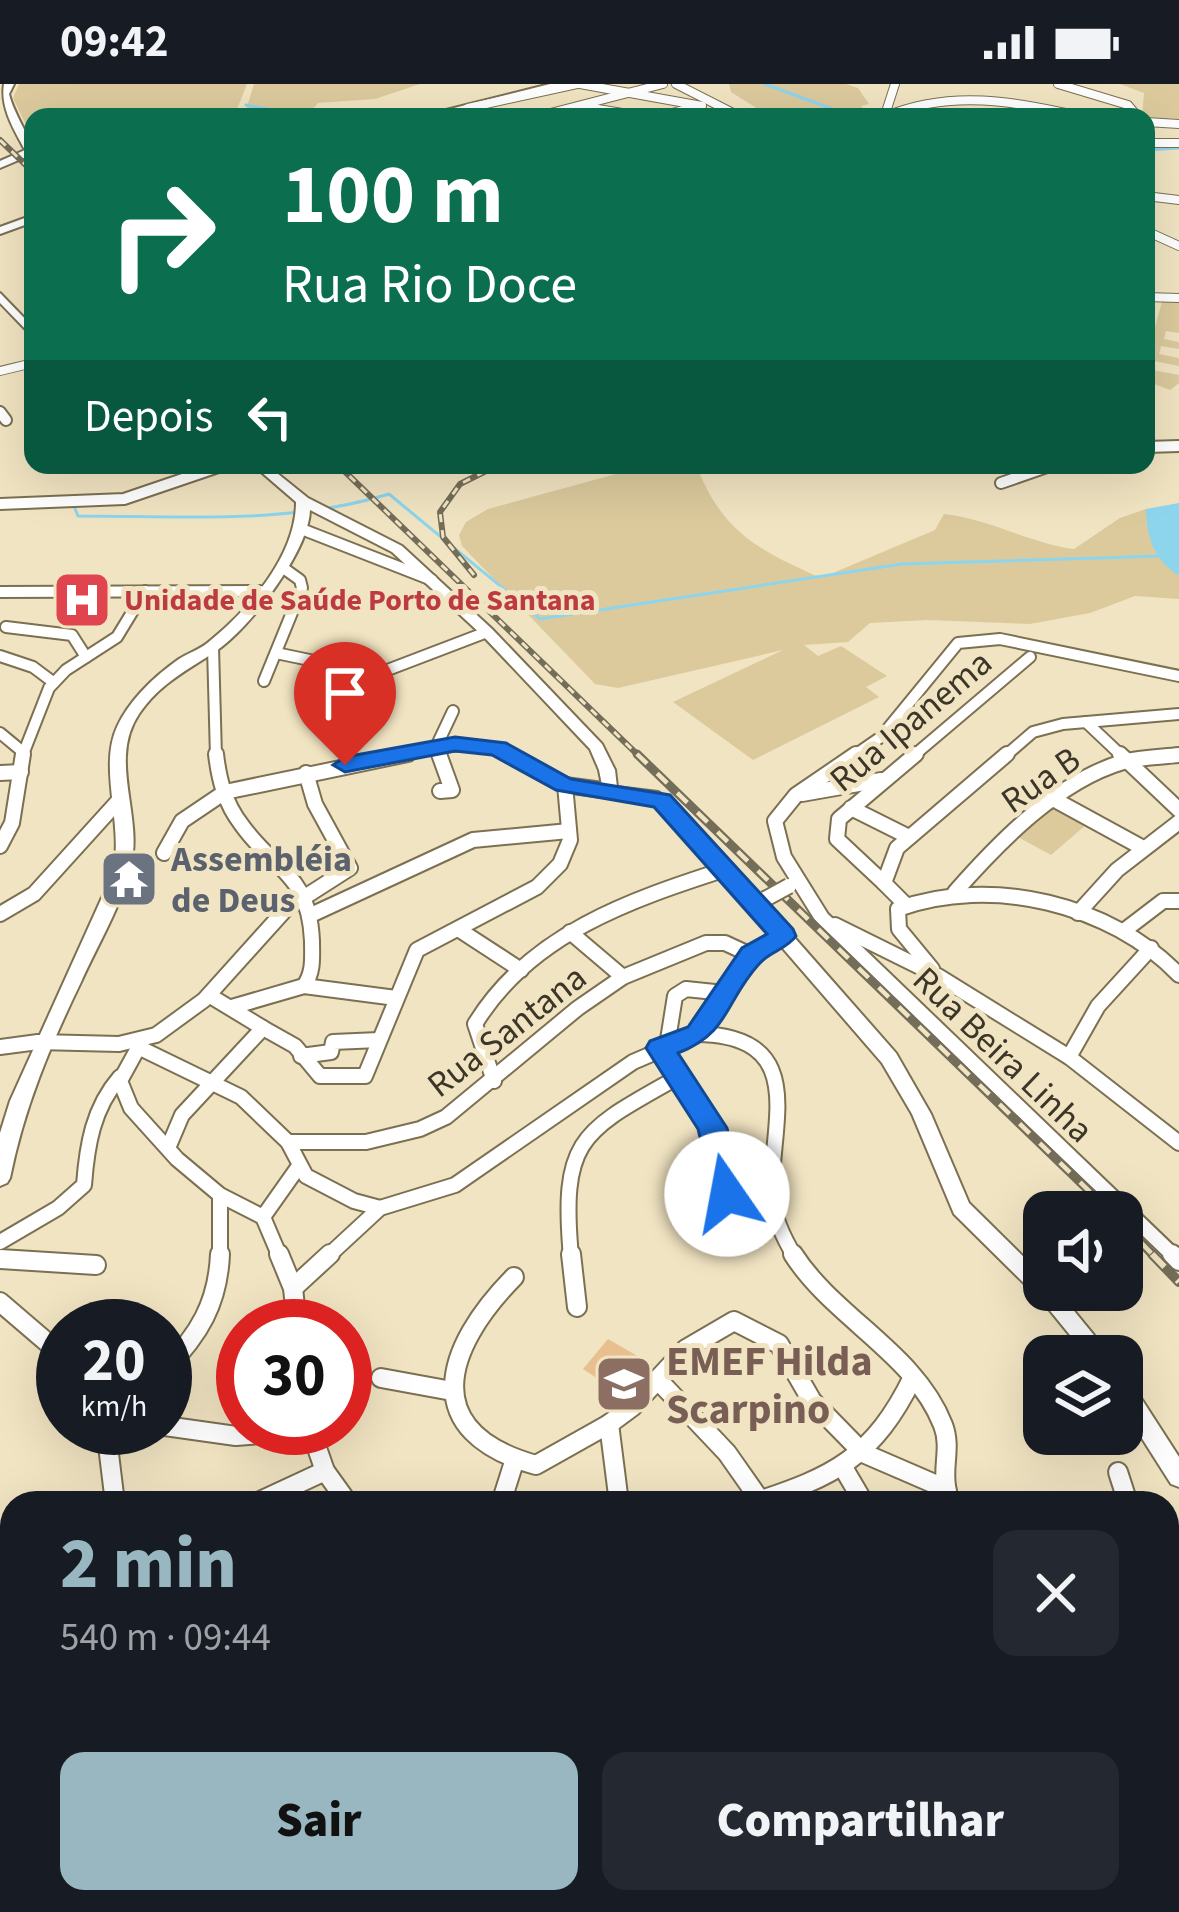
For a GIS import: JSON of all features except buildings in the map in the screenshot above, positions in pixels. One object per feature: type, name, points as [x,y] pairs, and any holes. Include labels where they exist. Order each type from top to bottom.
[{"type":"street","points":[[9,84],[4,94],[6,106],[24,137]]},
{"type":"street","points":[[459,108],[561,84]]},
{"type":"street","points":[[468,108],[578,84],[702,106]]},
{"type":"street","points":[[568,108],[663,84]]},
{"type":"street","points":[[676,84],[723,108]]},
{"type":"street","points":[[1058,84],[1130,108]]},
{"type":"street","points":[[912,108],[932,102],[989,99],[1031,108]]},
{"type":"street","points":[[694,108],[713,103]]},
{"type":"street","points":[[579,105],[596,108]]},
{"type":"street","points":[[0,296],[24,322]]},
{"type":"street","points":[[0,504],[124,499],[204,474]]},
{"type":"street","points":[[270,474],[303,501],[397,549],[432,580],[597,747],[608,770],[610,791]]},
{"type":"street","points":[[1000,483],[1026,474]]},
{"type":"street","points":[[0,1178],[8,1141],[44,1045],[122,871],[125,820],[118,757],[129,716],[186,661],[213,647],[282,567],[304,530],[303,501]]},
{"type":"street","points":[[304,530],[432,580]]},
{"type":"street","points":[[263,681],[302,588],[300,580],[282,567]]},
{"type":"street","points":[[0,846],[12,823],[23,752],[53,682],[117,637],[145,591]]},
{"type":"street","points":[[0,592],[260,591]]},
{"type":"street","points":[[6,627],[72,635],[86,658]]},
{"type":"street","points":[[276,653],[367,674],[386,672],[487,632]]},
{"type":"street","points":[[796,795],[880,736],[948,650],[969,639],[1000,640],[1179,676]]},
{"type":"street","points":[[213,647],[211,713],[225,792],[238,818],[307,891],[314,914],[311,974],[304,986]]},
{"type":"street","points":[[0,656],[33,667],[53,682]]},
{"type":"street","name":"Rua Ipanema","points":[[884,883],[837,839],[838,819],[1030,657]]},
{"type":"street","points":[[440,791],[452,790],[436,747],[453,711]]},
{"type":"street","points":[[906,905],[884,883],[891,859],[909,837],[1019,742],[1046,727],[1179,714]]},
{"type":"street","points":[[1086,722],[1123,762],[1179,810]]},
{"type":"street","points":[[0,733],[23,752]]},
{"type":"street","points":[[164,853],[182,820],[225,792],[436,747],[477,744],[497,748],[565,785],[661,800],[760,901],[783,936],[906,1083],[961,1208],[1083,1335]]},
{"type":"street","name":"Rua B","points":[[956,892],[1004,841],[1057,801],[1123,762],[1179,755]]},
{"type":"street","points":[[0,773],[21,772]]},
{"type":"street","points":[[2,1042],[140,1043],[212,997],[270,924],[307,891],[350,868],[315,804],[306,773]]},
{"type":"street","points":[[796,795],[886,779]]},
{"type":"street","points":[[212,997],[298,1051],[320,1076],[356,1080],[365,1076],[416,950],[537,886],[566,854],[565,785]]},
{"type":"street","name":"Rua Beira Linha","points":[[796,795],[776,821],[793,884],[822,918],[1179,1261]]},
{"type":"street","points":[[0,914],[34,894],[121,798]]},
{"type":"street","points":[[1057,801],[1143,848]]},
{"type":"street","points":[[851,808],[909,837]]},
{"type":"street","points":[[1078,913],[1143,848],[1179,822]]},
{"type":"street","points":[[314,914],[472,840],[569,831]]},
{"type":"street","points":[[494,1082],[475,1024],[521,970],[570,932],[609,910],[726,869]]},
{"type":"street","points":[[760,901],[793,884]]},
{"type":"street","points":[[938,976],[898,929],[898,909],[956,892],[1078,913],[1125,930],[1179,975]]},
{"type":"street","points":[[1125,930],[1163,901],[1179,901]]},
{"type":"street","points":[[822,918],[938,976],[1069,1057],[1179,1143]]},
{"type":"street","points":[[458,929],[521,970]]},
{"type":"street","points":[[570,932],[623,977]]},
{"type":"street","points":[[698,1034],[751,955],[783,936]]},
{"type":"street","name":"Rua Santana","points":[[288,1142],[366,1142],[420,1130],[494,1082],[578,1008],[623,977],[706,944],[725,943],[751,955]]},
{"type":"street","points":[[1069,1057],[1098,1006],[1150,948]]},
{"type":"street","points":[[232,1007],[304,986],[396,998]]},
{"type":"street","points":[[724,993],[686,989],[675,996],[664,1047],[712,1128],[734,1232]]},
{"type":"street","points":[[168,1148],[182,1115],[263,1028]]},
{"type":"street","points":[[293,1288],[380,1208],[434,1195],[664,1047],[698,1034],[723,1034],[753,1048],[774,1078],[782,1126],[775,1214],[796,1258],[819,1288],[914,1377],[949,1442],[946,1490],[863,1453],[812,1401],[779,1344],[734,1321],[686,1349],[609,1424],[536,1466],[514,1462],[471,1438],[457,1414],[452,1390],[459,1358],[478,1317],[514,1277]]},
{"type":"street","points":[[298,1051],[331,1052],[333,1042],[379,1040]]},
{"type":"street","points":[[0,1242],[58,1208],[84,1185],[87,1141],[106,1093],[140,1043]]},
{"type":"street","points":[[140,1043],[241,1097],[288,1142],[299,1166],[332,1192],[380,1208]]},
{"type":"street","points":[[578,1307],[568,1192],[577,1148],[596,1124],[680,1076]]},
{"type":"street","points":[[120,1077],[121,1092],[130,1107],[168,1148],[220,1196],[262,1217],[294,1299]]},
{"type":"street","points":[[262,1217],[299,1166]]},
{"type":"street","points":[[192,1344],[214,1310],[220,1196]]},
{"type":"street","points":[[0,1259],[95,1265]]},
{"type":"street","points":[[0,1302],[36,1333]]},
{"type":"street","points":[[785,1491],[844,1469],[882,1438],[914,1377]]},
{"type":"street","points":[[381,1378],[452,1390]]},
{"type":"street","points":[[658,1380],[727,1453],[749,1491]]},
{"type":"street","points":[[1143,1421],[1179,1477]]},
{"type":"street","points":[[609,1424],[617,1491]]},
{"type":"street","points":[[109,1455],[114,1491]]},
{"type":"street","points":[[319,1455],[339,1491]]},
{"type":"street","points":[[506,1491],[514,1462]]},
{"type":"street","points":[[844,1469],[857,1491]]},
{"type":"street","points":[[282,1491],[325,1471]]},
{"type":"street","points":[[1118,1472],[1124,1491]]},
{"type":"shaded area","points":[[19,84],[247,84],[238,108],[24,108],[24,121],[13,98]]},
{"type":"shaded area","points":[[254,84],[420,84],[375,99],[318,103],[314,108],[247,108]]},
{"type":"shaded area","points":[[729,84],[846,84],[858,88],[869,104],[863,108],[756,108],[731,92]]},
{"type":"shaded area","points":[[1120,84],[1179,84],[1179,119],[1155,118],[1155,108],[1143,108],[1144,93]]},
{"type":"shaded area","points":[[1179,301],[1179,333],[1166,331],[1164,339],[1179,342],[1179,349],[1161,346],[1159,354],[1179,358],[1179,366],[1155,361],[1155,326],[1162,302]]},
{"type":"shaded area","points":[[1155,371],[1179,375],[1179,383],[1170,390],[1155,384]]},
{"type":"shaded area","points":[[616,474],[700,474],[718,507],[745,536],[821,578],[935,530],[944,514],[1074,549],[1120,518],[1146,509],[1155,551],[1179,576],[1179,599],[1135,596],[1090,613],[1030,624],[870,623],[848,642],[804,645],[818,656],[841,646],[887,676],[866,687],[879,697],[753,760],[673,702],[783,650],[618,688],[595,684],[462,546],[459,535],[466,522],[488,509]]},
{"type":"shaded area","points":[[1052,806],[1087,824],[1051,855],[1016,836]]},
{"type":"water","points":[[1179,503],[1179,576],[1153,547],[1146,509]]},
{"type":"waterway","points":[[765,84],[830,108]]},
{"type":"waterway","points":[[246,105],[262,108]]},
{"type":"waterway","points":[[1155,149],[1179,148]]},
{"type":"waterway","points":[[73,504],[78,516],[235,517],[313,511],[389,494],[540,619],[902,564],[1162,556]]},
{"type":"railway","points":[[0,140],[24,163]]},
{"type":"railway","points":[[347,474],[640,757]]},
{"type":"railway","points":[[474,575],[443,537],[440,512],[460,484],[480,474]]},
{"type":"railway","points":[[637,754],[1089,1191]]},
{"type":"railway","points":[[1143,1245],[1155,1257]]},
{"type":"railway","points":[[1152,1254],[1179,1282]]},
{"type":"place","name":"Unidade de Saúde Porto de Santana","points":[[82,600]]},
{"type":"place","name":"Assembléia de Deus","points":[[129,879]]},
{"type":"place","name":"EMEF Hilda Scarpino","points":[[624,1384]]},
{"type":"route","points":[[345,765],[455,744],[497,748],[565,785],[661,800],[726,869],[783,936],[751,955],[698,1034],[660,1048],[712,1128],[727,1194]]}]
